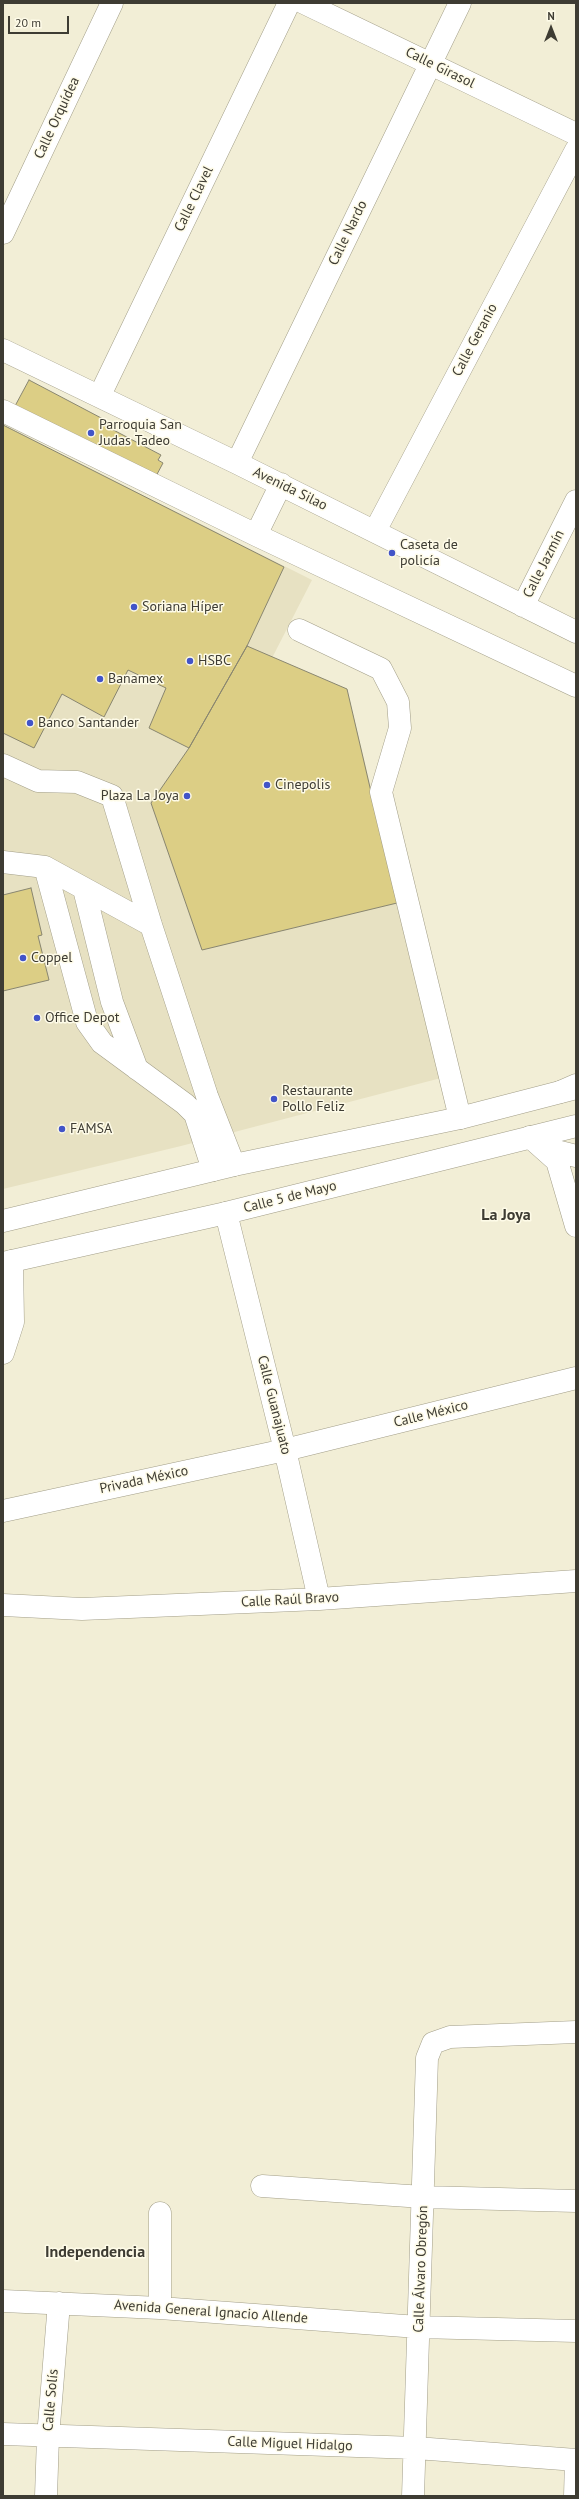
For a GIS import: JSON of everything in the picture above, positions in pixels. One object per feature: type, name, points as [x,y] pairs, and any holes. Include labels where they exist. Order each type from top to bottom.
[{"type":"street","name":"Calle Orquídea","points":[[3,233],[112,3]]},
{"type":"street","name":"Calle Clavel","points":[[100,395],[289,3]]},
{"type":"street","name":"Calle Girasol","points":[[304,3],[576,134]]},
{"type":"street","name":"Calle Nardo","points":[[238,463],[460,3]]},
{"type":"street","name":"Calle Geranio","points":[[375,531],[576,150]]},
{"type":"street","name":"Avenida Silao","points":[[3,350],[100,395],[375,531],[523,606],[575,637]]},
{"type":"street","points":[[3,411],[256,535],[576,686]]},
{"type":"street","points":[[256,535],[281,484]]},
{"type":"street","name":"Calle Jazmín","points":[[523,606],[576,501]]},
{"type":"street","points":[[299,630],[381,669],[398,702],[400,728],[381,792],[460,1118]]},
{"type":"street","points":[[3,765],[38,781],[76,782],[112,796],[151,925],[207,1096],[234,1165]]},
{"type":"street","points":[[3,862],[45,867],[151,925]]},
{"type":"street","points":[[45,867],[87,1022],[102,1043],[185,1104],[195,1114],[213,1170]]},
{"type":"street","points":[[84,889],[112,1002],[137,1070]]},
{"type":"street","points":[[3,1222],[234,1165],[460,1118],[571,1088]]},
{"type":"street","name":"Calle 5 de Mayo","points":[[7,1262],[537,1142],[576,1126]]},
{"type":"street","points":[[537,1142],[576,1156]]},
{"type":"street","points":[[537,1142],[557,1160],[576,1226]]},
{"type":"street","name":"Calle Guanajuato","points":[[226,1213],[285,1450],[319,1599]]},
{"type":"street","points":[[3,1353],[14,1322],[7,1262]]},
{"type":"street","name":"Calle México","points":[[285,1450],[576,1378]]},
{"type":"street","name":"Privada México","points":[[3,1511],[285,1450]]},
{"type":"street","name":"Calle Raúl Bravo","points":[[3,1605],[82,1609],[319,1599],[576,1581]]},
{"type":"street","name":"Calle Álvaro Obregón","points":[[413,2496],[416,2448],[418,2327],[424,2197],[427,2058],[433,2043],[450,2037],[576,2032]]},
{"type":"street","points":[[262,2186],[424,2197],[576,2201]]},
{"type":"street","points":[[160,2213],[160,2308]]},
{"type":"street","name":"Avenida General Ignacio Allende","points":[[3,2301],[160,2308],[418,2327],[576,2331]]},
{"type":"street","name":"Calle Solís","points":[[46,2496],[48,2437],[59,2303]]},
{"type":"street","name":"Calle Miguel Hidalgo","points":[[3,2434],[48,2437],[416,2448],[576,2460]]},
{"type":"street","points":[[574,2496],[576,2460]]},
{"type":"shaded area","name":"Plaza La Joya","points":[[3,425],[312,580],[272,658],[347,689],[441,1078],[181,1146],[3,1189]]},
{"type":"building","name":"Parroquia San Judas Tadeo","points":[[29,380],[105,420],[102,424],[161,455],[158,460],[163,463],[155,478],[15,406]]},
{"type":"building","name":"Soriana Híper","points":[[3,425],[284,567],[247,646],[189,748],[149,728],[166,688],[128,670],[104,717],[62,694],[34,748],[3,733]]},
{"type":"building","name":"Plaza La Joya","points":[[247,646],[347,689],[397,903],[202,950],[151,803],[189,748]]},
{"type":"building","name":"Coppel","points":[[31,888],[42,935],[38,936],[49,980],[3,991],[3,895]]},
{"type":"place","name":"Parroquia San Judas Tadeo","points":[[91,433]]},
{"type":"place","name":"Caseta de policía","points":[[392,553]]},
{"type":"place","name":"Soriana Híper","points":[[134,607]]},
{"type":"place","name":"HSBC","points":[[190,661]]},
{"type":"place","name":"Banamex","points":[[100,679]]},
{"type":"place","name":"Banco Santander","points":[[30,723]]},
{"type":"place","name":"Cinepolis","points":[[267,785]]},
{"type":"place","name":"Plaza La Joya","points":[[187,796]]},
{"type":"place","name":"Coppel","points":[[23,958]]},
{"type":"place","name":"Office Depot","points":[[37,1018]]},
{"type":"place","name":"Restaurante Pollo Feliz","points":[[274,1099]]},
{"type":"place","name":"FAMSA","points":[[62,1129]]},
{"type":"district","name":"La Joya","points":[[506,1215]]},
{"type":"district","name":"Independencia","points":[[95,2252]]}]
